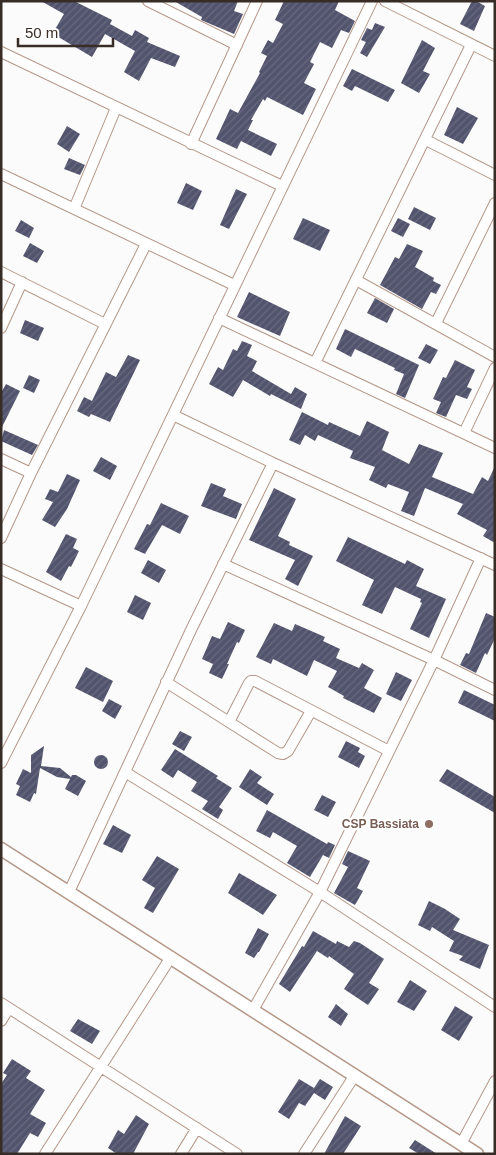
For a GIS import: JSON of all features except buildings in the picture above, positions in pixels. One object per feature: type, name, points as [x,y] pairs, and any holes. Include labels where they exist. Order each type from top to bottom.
[{"type":"street","points":[[191,144],[257,1]]},
{"type":"street","points":[[1,762],[81,606],[372,1]]},
{"type":"street","points":[[385,1],[495,56]]},
{"type":"street","points":[[153,2],[237,45]]},
{"type":"street","points":[[315,363],[471,45]]},
{"type":"street","points":[[1,52],[282,186]]},
{"type":"street","points":[[74,209],[116,108]]},
{"type":"street","points":[[426,140],[495,175]]},
{"type":"street","points":[[1,174],[234,285]]},
{"type":"street","points":[[436,323],[495,203]]},
{"type":"street","points":[[1,538],[31,473],[146,244]]},
{"type":"street","points":[[1,272],[105,324]]},
{"type":"street","points":[[356,280],[495,357]]},
{"type":"street","points":[[1,328],[22,282]]},
{"type":"street","points":[[219,318],[495,448]]},
{"type":"street","points":[[464,433],[495,368]]},
{"type":"street","points":[[173,415],[273,464],[495,565]]},
{"type":"street","points":[[1,459],[31,473]]},
{"type":"street","points":[[69,892],[166,682],[273,464]]},
{"type":"street","points":[[253,1010],[320,892],[434,660],[481,558]]},
{"type":"street","points":[[223,564],[434,660],[495,690]]},
{"type":"street","points":[[1,569],[81,606]]},
{"type":"street","points":[[228,722],[251,681],[389,751]]},
{"type":"street","points":[[166,682],[278,754],[288,751],[311,710]]},
{"type":"street","points":[[125,772],[320,892],[495,1007]]},
{"type":"street","points":[[1,849],[477,1154]]},
{"type":"street","points":[[45,1154],[171,957]]},
{"type":"street","points":[[1,1021],[5,1006],[237,1154]]},
{"type":"street","points":[[304,1154],[355,1075]]},
{"type":"street","points":[[462,1144],[495,1081]]},
{"type":"street","points":[[181,1154],[197,1128]]},
{"type":"place","name":"CSP Bassiata","points":[[429,824]]}]
